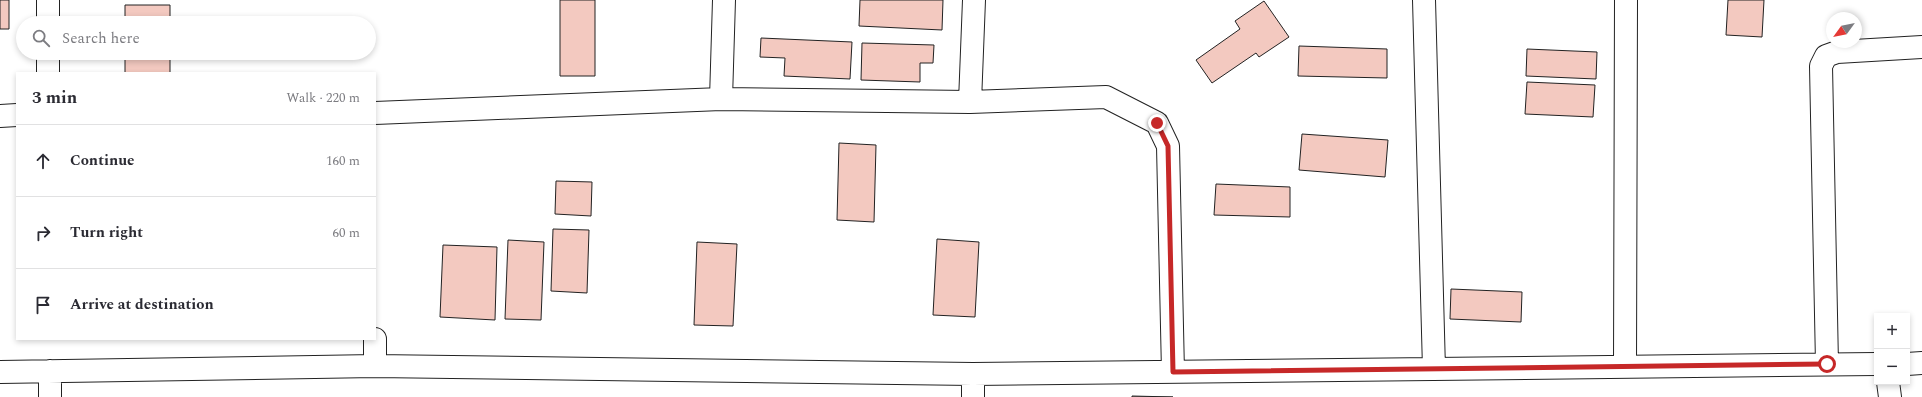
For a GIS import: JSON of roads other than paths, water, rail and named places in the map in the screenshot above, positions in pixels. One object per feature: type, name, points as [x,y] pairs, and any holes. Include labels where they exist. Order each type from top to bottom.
[{"type":"street","points":[[48,0],[48,16]]},
{"type":"street","points":[[721,99],[724,0]]},
{"type":"street","points":[[970,102],[974,0]]},
{"type":"street","points":[[1424,0],[1434,369]]},
{"type":"street","points":[[1624,367],[1626,0]]},
{"type":"street","points":[[1827,364],[1821,66],[1826,56],[1837,52],[1922,47]]},
{"type":"street","points":[[48,60],[48,72]]},
{"type":"street","points":[[376,113],[721,99],[970,102],[1106,97],[1157,123],[1168,146],[1173,372]]},
{"type":"street","points":[[0,116],[16,115]]},
{"type":"street","points":[[374,340],[375,366]]},
{"type":"street","points":[[1910,364],[1922,363]]},
{"type":"street","points":[[0,372],[375,366],[973,374],[1874,364]]},
{"type":"street","points":[[50,371],[50,397]]},
{"type":"street","points":[[972,397],[973,374]]},
{"type":"street","points":[[1888,385],[1890,397]]}]
